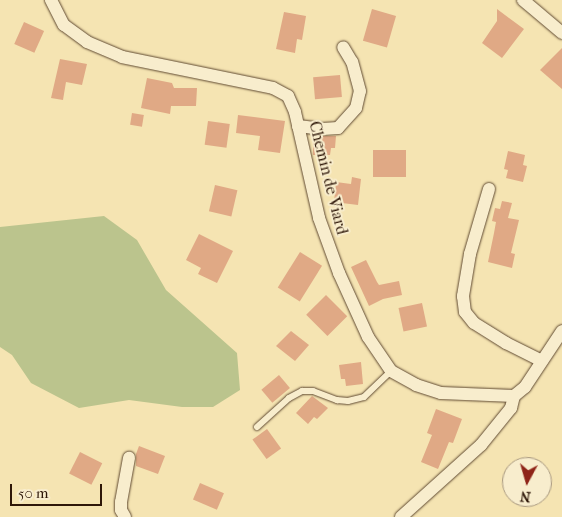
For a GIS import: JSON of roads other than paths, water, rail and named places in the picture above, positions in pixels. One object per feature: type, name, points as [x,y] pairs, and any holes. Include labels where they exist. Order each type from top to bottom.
[{"type":"street","name":"Chemin de Viard","points":[[51,0],[64,25],[87,42],[122,57],[273,88],[288,96],[298,126],[319,218],[339,273],[368,337],[391,371],[416,385],[441,393],[514,396]]},
{"type":"street","points":[[522,0],[562,33]]},
{"type":"street","points":[[298,126],[322,129],[338,128],[356,108],[360,90],[352,62],[342,47]]},
{"type":"street","points":[[489,189],[470,254],[463,296],[465,312],[474,323],[506,343],[542,361]]},
{"type":"street","points":[[400,517],[481,445],[511,408],[514,396],[525,387],[562,331]]},
{"type":"street","points":[[125,517],[121,510],[121,502],[129,458]]},
{"type":"lane","points":[[258,427],[289,398],[302,391],[313,390],[337,400],[348,401],[364,397],[391,371]]}]
